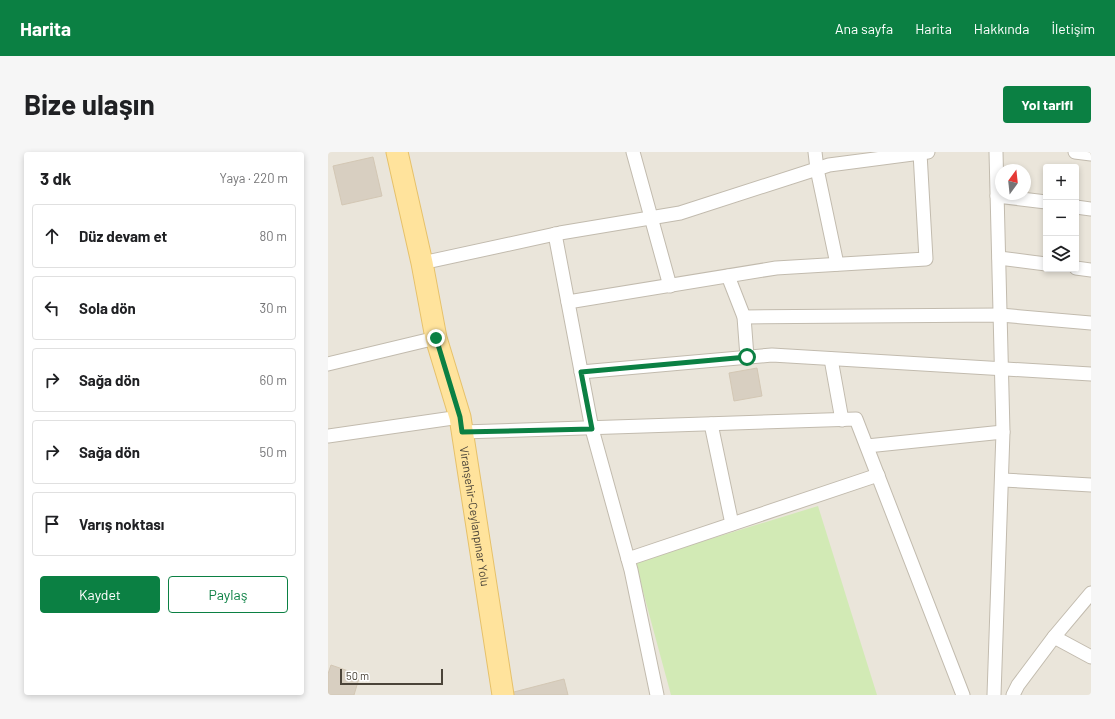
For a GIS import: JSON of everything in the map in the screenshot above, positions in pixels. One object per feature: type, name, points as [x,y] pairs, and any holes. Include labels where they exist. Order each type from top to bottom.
[{"type":"main road","name":"Viranşehir-Ceylanpınar Yolu","points":[[397,152],[422,263],[436,338],[461,425],[503,695]]},
{"type":"street","points":[[633,152],[670,286]]},
{"type":"street","points":[[815,152],[817,169],[837,264]]},
{"type":"street","points":[[996,152],[996,164]]},
{"type":"street","points":[[1075,152],[1091,154]]},
{"type":"street","points":[[422,263],[555,234],[680,213],[829,165],[924,153],[926,259],[776,268],[568,302]]},
{"type":"street","points":[[994,695],[1004,432],[997,200]]},
{"type":"street","points":[[1030,200],[1043,202]]},
{"type":"street","points":[[1079,207],[1091,209]]},
{"type":"street","points":[[555,234],[592,429],[628,559],[657,695]]},
{"type":"street","points":[[999,258],[1043,264]]},
{"type":"street","points":[[1079,268],[1091,270]]},
{"type":"street","points":[[728,276],[744,317],[747,357]]},
{"type":"street","points":[[744,317],[1000,315],[1091,323]]},
{"type":"street","points":[[328,364],[436,338]]},
{"type":"street","points":[[581,372],[772,355],[1091,374]]},
{"type":"street","points":[[831,359],[842,420]]},
{"type":"street","points":[[328,436],[461,425],[592,429],[856,419],[963,695]]},
{"type":"street","points":[[711,424],[732,524]]},
{"type":"street","points":[[867,446],[1004,432]]},
{"type":"street","points":[[628,559],[878,475]]},
{"type":"street","points":[[1003,480],[1091,485]]},
{"type":"street","points":[[1013,695],[1018,684],[1054,637],[1091,593]]},
{"type":"street","points":[[1054,637],[1091,657]]},
{"type":"shaded area","points":[[328,152],[1091,152],[1091,695],[328,695]]},
{"type":"green space","points":[[818,506],[877,695],[671,695],[635,562]]},
{"type":"building","points":[[373,157],[382,196],[342,205],[333,166]]},
{"type":"building","points":[[757,368],[762,396],[734,401],[729,373]]},
{"type":"building","points":[[331,665],[360,675],[354,695],[328,695],[328,674]]},
{"type":"building","points":[[564,679],[568,695],[510,695],[510,693]]},
{"type":"route","points":[[436,338],[460,417],[462,432],[592,429],[581,372],[747,357]]}]
